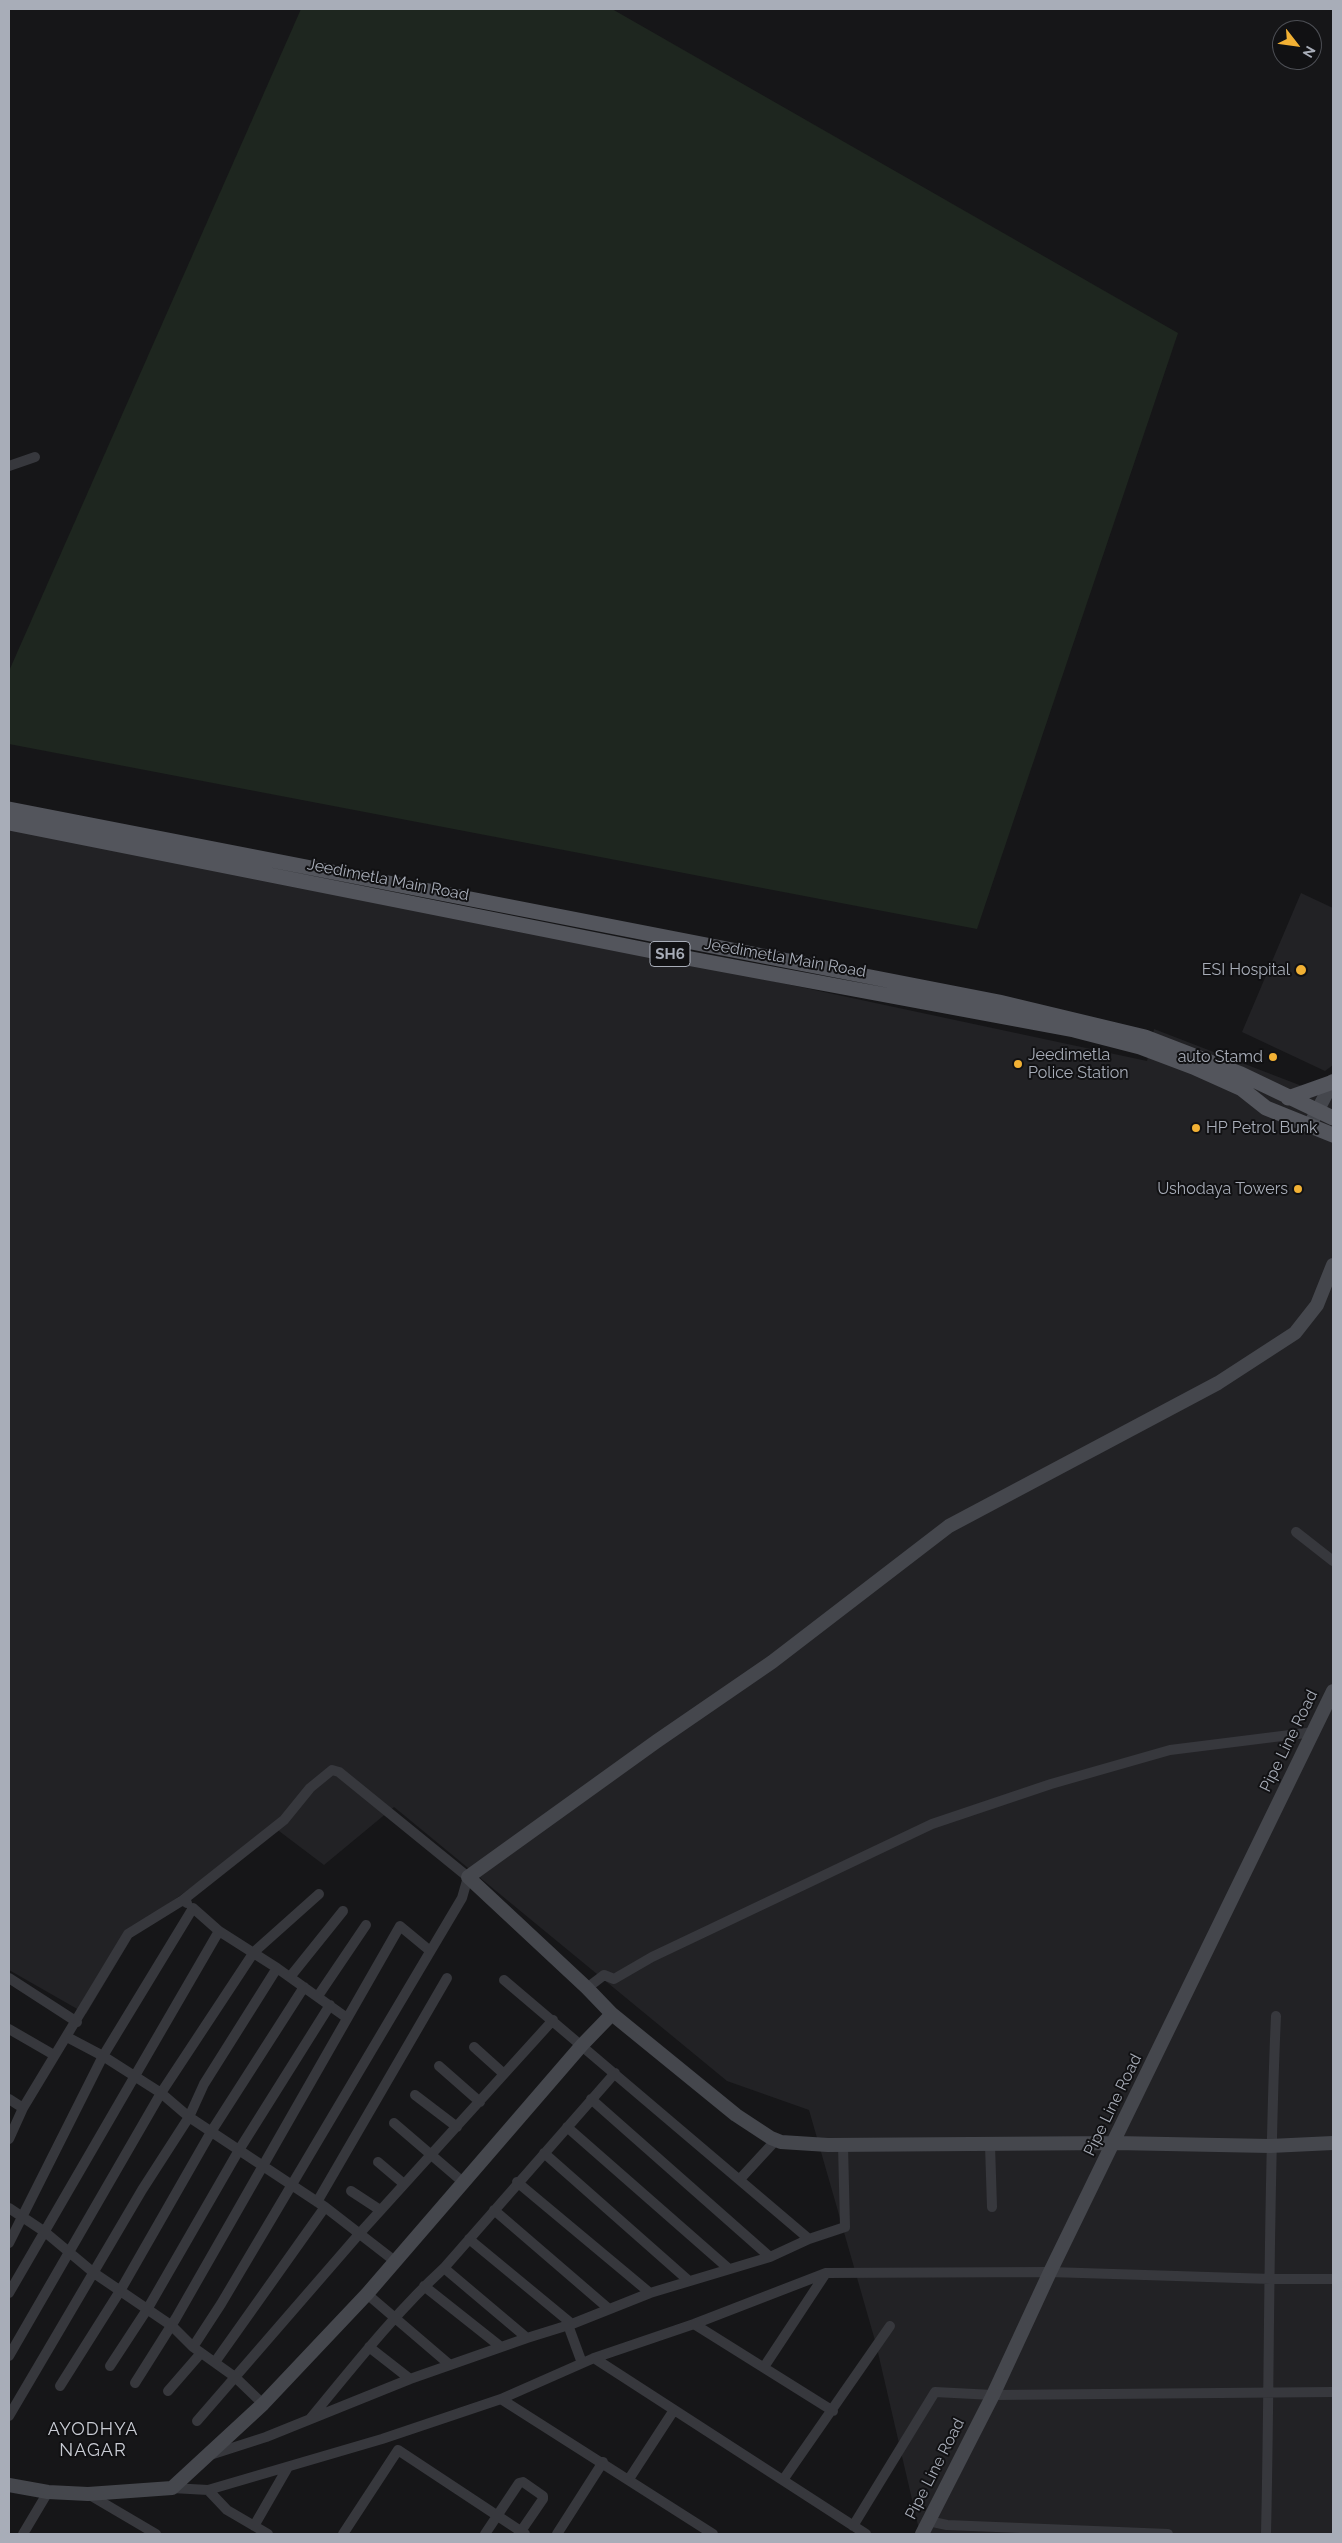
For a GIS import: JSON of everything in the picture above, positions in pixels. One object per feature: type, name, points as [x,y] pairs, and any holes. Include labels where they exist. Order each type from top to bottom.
[{"type":"main road","name":"Jeedimetla Main Road","points":[[9,810],[1145,1037],[1213,1062],[1288,1098],[1314,1115],[1332,1123]]},
{"type":"main road","name":"Jeedimetla Main Road","points":[[9,823],[692,959],[997,1008],[1140,1047],[1242,1089],[1266,1108],[1332,1123]]},
{"type":"main road","points":[[1288,1098],[1333,1082]]},
{"type":"main road","points":[[1242,1089],[1314,1115]]},
{"type":"street","points":[[9,466],[35,457]]},
{"type":"street","points":[[1314,1115],[1333,1082]]},
{"type":"street","points":[[168,2391],[197,2350],[290,2185],[462,1898],[468,1877],[656,1741],[772,1662],[949,1526],[1218,1383],[1295,1333],[1317,1305],[1333,1265]]},
{"type":"street","points":[[1296,1532],[1333,1561]]},
{"type":"street","name":"Pipe Line Road","points":[[922,2534],[1115,2143],[1215,1931],[1333,1691]]},
{"type":"street","points":[[588,1988],[604,1975],[614,1979],[652,1957],[932,1824],[1051,1784],[1170,1750],[1314,1732]]},
{"type":"street","points":[[9,2139],[23,2108],[54,2055],[77,2022],[128,1934],[183,1900],[284,1820],[310,1788],[332,1770],[340,1772],[468,1877],[588,1988],[612,2014],[704,2087],[736,2115],[776,2140],[798,2144],[843,2145],[1115,2143],[1270,2146],[1333,2143]]},
{"type":"street","points":[[9,2356],[161,2093],[254,1952],[318,1894]]},
{"type":"street","points":[[183,1900],[219,1931],[254,1952],[347,2018]]},
{"type":"street","points":[[9,2244],[103,2056],[193,1908]]},
{"type":"street","points":[[290,1977],[344,1911]]},
{"type":"street","points":[[318,1996],[366,1925]]},
{"type":"street","points":[[135,2383],[172,2326],[400,1926],[430,1950]]},
{"type":"street","points":[[9,2293],[219,1931]]},
{"type":"street","points":[[9,2416],[142,2190],[188,2117],[204,2084],[277,1968]]},
{"type":"street","points":[[9,1978],[77,2022]]},
{"type":"street","points":[[215,2362],[269,2289],[321,2205],[447,1978]]},
{"type":"street","points":[[504,1980],[809,2239]]},
{"type":"street","points":[[60,2386],[120,2291],[211,2132],[304,1987]]},
{"type":"street","points":[[110,2366],[148,2308],[239,2150],[330,2005]]},
{"type":"street","points":[[172,2488],[263,2404],[367,2294],[582,2045],[612,2014]]},
{"type":"street","points":[[1266,2534],[1270,2392],[1270,2146],[1276,2016]]},
{"type":"street","points":[[197,2421],[380,2210],[553,2020]]},
{"type":"street","points":[[9,2028],[54,2055]]},
{"type":"street","points":[[67,2037],[103,2056],[161,2093],[188,2117],[321,2205],[396,2262]]},
{"type":"street","points":[[474,2047],[504,2074]]},
{"type":"street","points":[[439,2066],[480,2102]]},
{"type":"street","points":[[308,2420],[369,2347],[424,2286],[444,2268],[517,2182],[615,2073]]},
{"type":"street","points":[[415,2095],[457,2127]]},
{"type":"street","points":[[9,2099],[23,2108]]},
{"type":"street","points":[[591,2099],[770,2257]]},
{"type":"street","points":[[394,2123],[464,2183]]},
{"type":"street","points":[[567,2127],[730,2269]]},
{"type":"street","points":[[740,2179],[776,2140]]},
{"type":"street","points":[[207,2456],[266,2437],[410,2379],[570,2325],[650,2293],[770,2257],[809,2239],[845,2227],[843,2145]]},
{"type":"street","points":[[990,2145],[992,2207]]},
{"type":"street","points":[[544,2153],[689,2281]]},
{"type":"street","points":[[378,2162],[404,2184]]},
{"type":"street","points":[[517,2182],[650,2293]]},
{"type":"street","points":[[351,2191],[380,2210]]},
{"type":"street","points":[[9,2208],[45,2232],[94,2273],[172,2326],[197,2350],[235,2377],[263,2404]]},
{"type":"street","points":[[494,2210],[609,2309]]},
{"type":"street","points":[[469,2239],[570,2325],[582,2363]]},
{"type":"street","points":[[444,2268],[527,2338]]},
{"type":"street","points":[[9,2485],[48,2492],[88,2494],[172,2488],[208,2490],[382,2439],[501,2399],[594,2358],[694,2324],[826,2273],[1050,2272],[1271,2279],[1333,2278]]},
{"type":"street","points":[[764,2367],[826,2273]]},
{"type":"street","points":[[424,2286],[501,2347]]},
{"type":"street","points":[[367,2294],[450,2365]]},
{"type":"street","points":[[694,2324],[833,2411]]},
{"type":"street","points":[[783,2480],[833,2411],[890,2326]]},
{"type":"street","points":[[369,2347],[410,2379]]},
{"type":"street","points":[[594,2358],[866,2534]]},
{"type":"street","points":[[853,2526],[935,2392],[992,2395],[1333,2392]]},
{"type":"street","points":[[501,2399],[603,2462],[713,2534]]},
{"type":"street","points":[[629,2479],[674,2410]]},
{"type":"street","points":[[382,2439],[398,2450],[497,2516],[522,2533],[544,2499],[543,2496],[523,2482],[519,2483],[497,2516],[485,2534]]},
{"type":"street","points":[[343,2534],[398,2450]]},
{"type":"street","points":[[557,2534],[603,2462]]},
{"type":"street","points":[[254,2526],[288,2467]]},
{"type":"street","points":[[208,2490],[227,2510],[268,2534]]},
{"type":"street","points":[[23,2534],[48,2492]]},
{"type":"street","points":[[88,2494],[156,2534]]},
{"type":"street","points":[[928,2521],[948,2530],[1168,2534]]},
{"type":"shaded area","points":[[301,9],[612,9],[1178,333],[977,929],[9,744],[9,671]]},
{"type":"shaded area","points":[[9,818],[1147,1061],[1154,1029],[1333,1098],[1333,2534],[920,2534],[876,2344],[809,2110],[727,2081],[394,1807],[324,1865],[275,1828],[140,1924],[86,2014],[9,1970]]},
{"type":"shaded area","name":"ESI Hospital","points":[[1301,893],[1333,908],[1333,1065],[1325,1071],[1242,1032]]},
{"type":"place","name":"ESI Hospital","points":[[1301,970]]},
{"type":"place","name":"auto Stamd","points":[[1273,1057]]},
{"type":"place","name":"Jeedimetla Police Station","points":[[1018,1064]]},
{"type":"place","name":"HP Petrol Bunk","points":[[1196,1128]]},
{"type":"place","name":"Ushodaya Towers","points":[[1298,1189]]},
{"type":"district","name":"AYODHYA NAGAR","points":[[93,2440]]}]
